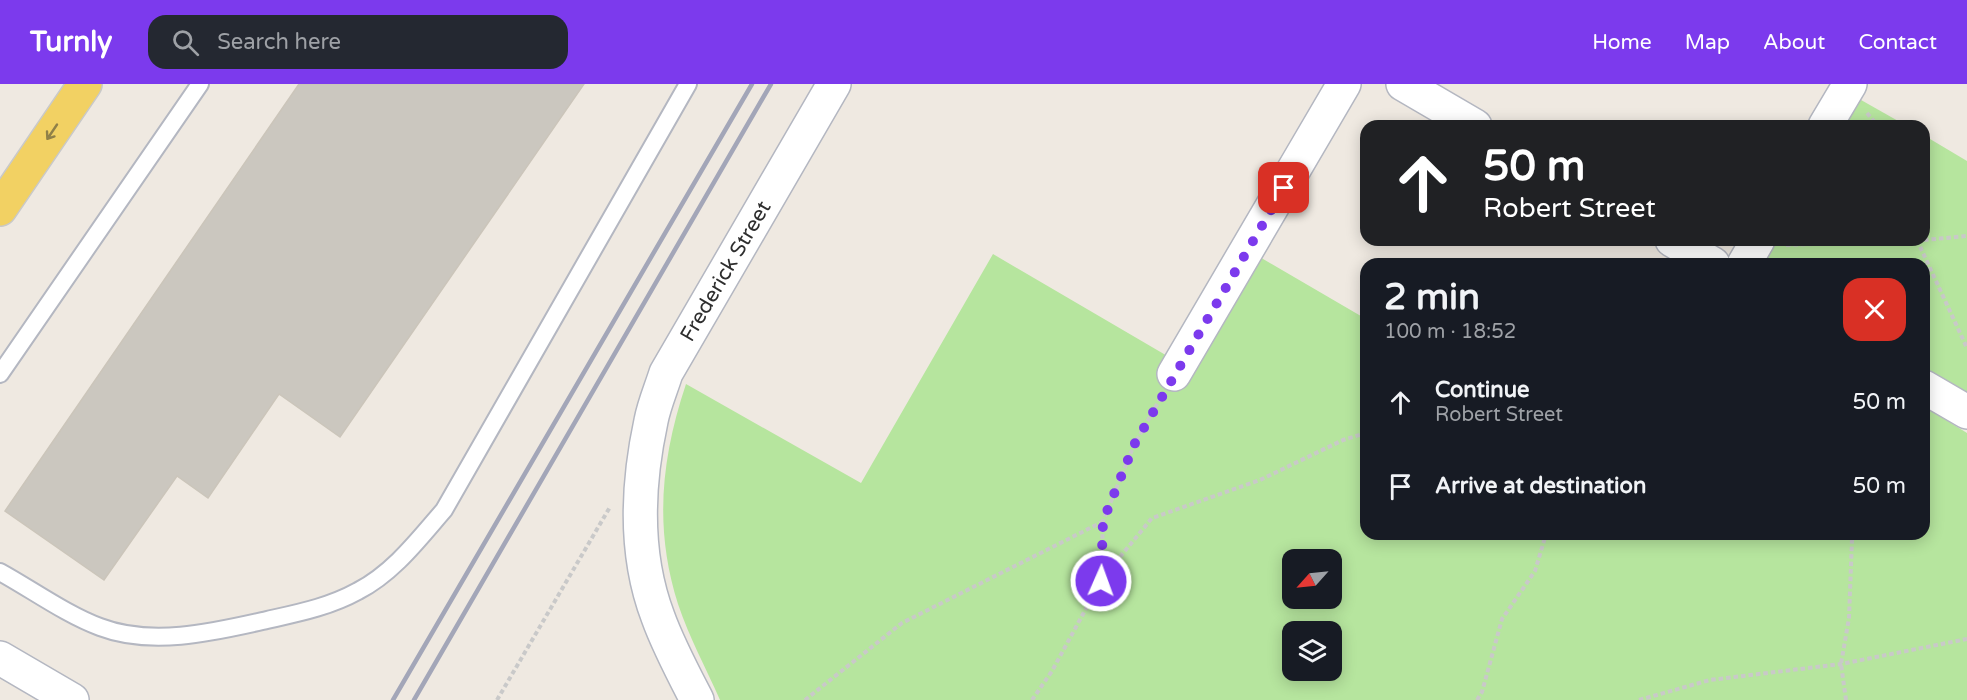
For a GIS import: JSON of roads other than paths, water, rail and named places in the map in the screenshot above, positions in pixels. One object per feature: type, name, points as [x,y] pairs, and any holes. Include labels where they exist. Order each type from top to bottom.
[{"type":"main road","points":[[0,209],[85,84]]},
{"type":"street","name":"Frederick Street","points":[[697,700],[657,616],[650,591],[640,529],[643,468],[651,419],[666,373],[834,84]]},
{"type":"street","points":[[1174,374],[1344,84]]},
{"type":"street","points":[[1403,84],[1465,120]]},
{"type":"street","points":[[1829,120],[1850,84]]},
{"type":"street","points":[[1682,246],[1703,258]]},
{"type":"street","points":[[1751,258],[1766,246]]},
{"type":"street","points":[[1930,390],[1967,412]]},
{"type":"street","points":[[0,658],[72,700]]},
{"type":"lane","points":[[0,374],[200,84]]},
{"type":"lane","points":[[0,572],[100,627],[131,635],[174,636],[210,632],[322,608],[359,591],[386,572],[444,510],[688,84]]},
{"type":"railway","points":[[393,700],[752,84]]},
{"type":"railway","points":[[414,700],[771,84]]}]
